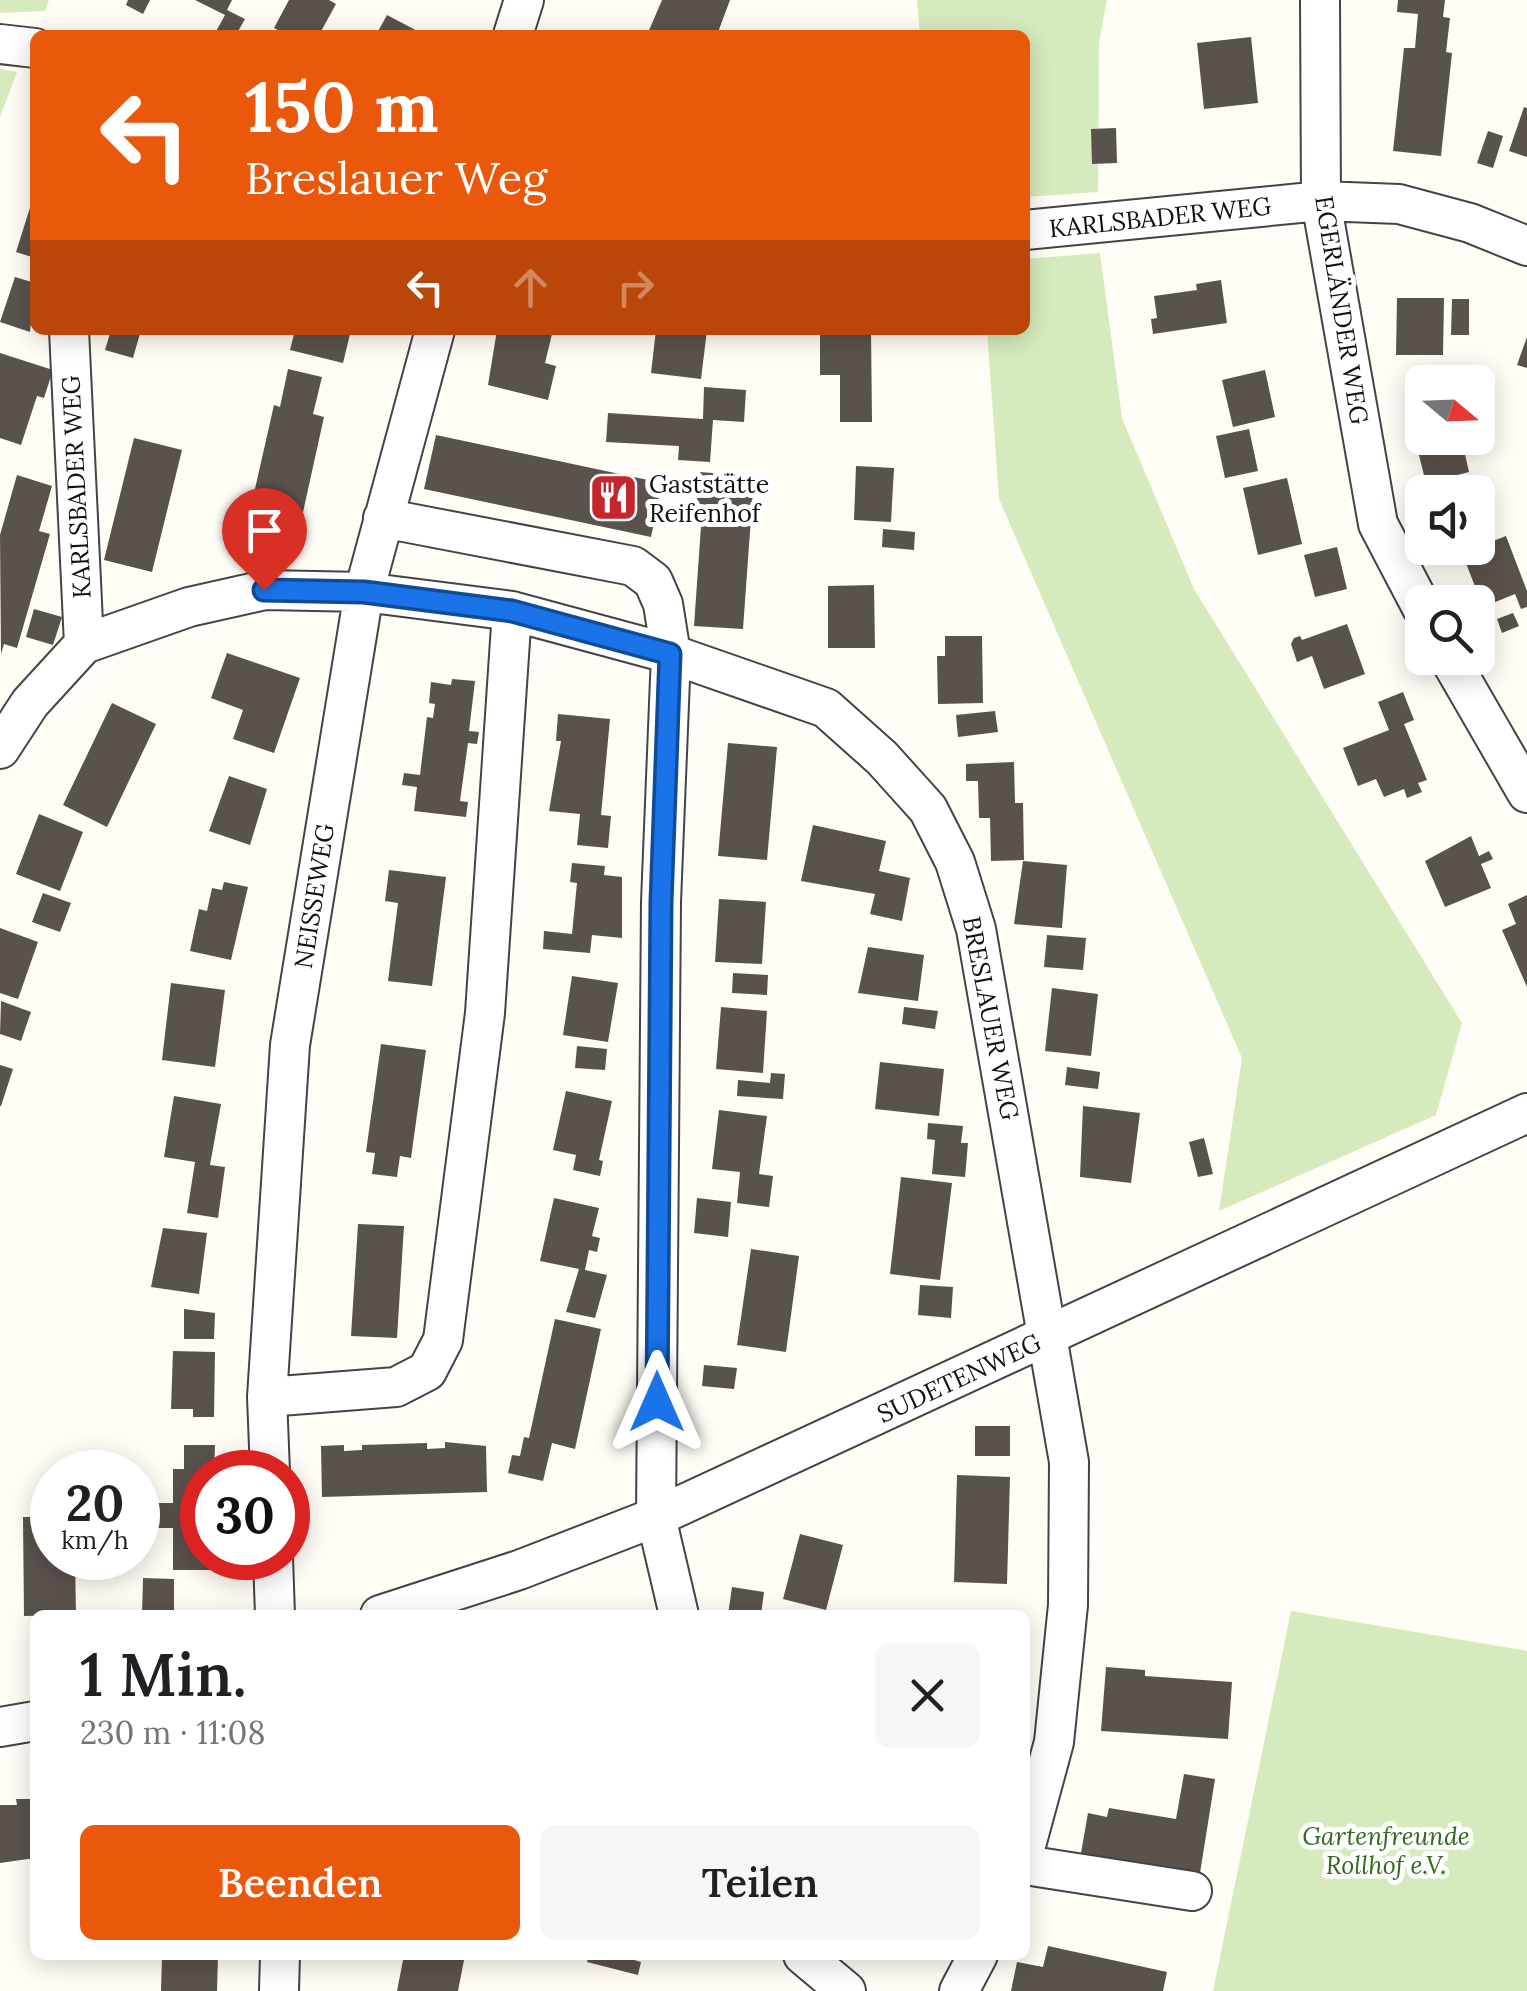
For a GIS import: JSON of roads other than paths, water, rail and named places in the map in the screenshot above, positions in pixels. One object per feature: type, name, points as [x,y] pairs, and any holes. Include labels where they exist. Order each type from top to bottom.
[{"type":"street","points":[[515,30],[524,0]]},
{"type":"street","name":"EGERLÄNDER WEG","points":[[1320,0],[1321,201],[1378,524],[1410,585]]},
{"type":"street","points":[[0,44],[30,47]]},
{"type":"street","name":"KARLSBADER WEG","points":[[1030,230],[1321,201],[1399,204],[1470,224],[1527,246]]},
{"type":"street","name":"KARLSBADER WEG","points":[[69,335],[84,644]]},
{"type":"street","name":"NEISSEWEG","points":[[269,1450],[267,1397],[290,1046],[364,592],[434,335]]},
{"type":"street","points":[[384,518],[633,566],[654,581],[662,604],[670,654],[661,902],[656,1517],[677,1610]]},
{"type":"street","name":"BRESLAUER WEG","points":[[84,644],[189,607],[264,590],[364,592],[512,611],[670,654],[826,708],[882,758],[928,809],[955,862],[976,929],[1069,1462],[1068,1604],[1054,1742],[1030,1831]]},
{"type":"street","points":[[267,1397],[396,1388],[426,1372],[443,1340],[485,1013],[512,611]]},
{"type":"street","points":[[0,749],[30,702],[84,644]]},
{"type":"street","points":[[1459,675],[1527,793]]},
{"type":"street","name":"SUDETENWEG","points":[[395,1610],[519,1570],[656,1517],[1527,1113]]},
{"type":"street","points":[[273,1580],[274,1610]]},
{"type":"street","points":[[0,1727],[30,1721]]},
{"type":"street","points":[[1030,1867],[1192,1891]]},
{"type":"street","points":[[279,1991],[280,1960]]},
{"type":"street","points":[[809,1960],[846,1991]]},
{"type":"street","points":[[958,1991],[975,1960]]},
{"type":"place","name":"Gaststätte Reifenhof","points":[[614,498]]},
{"type":"park label","name":"Gartenfreunde Rollhof e.V.","points":[[1386,1850]]}]
